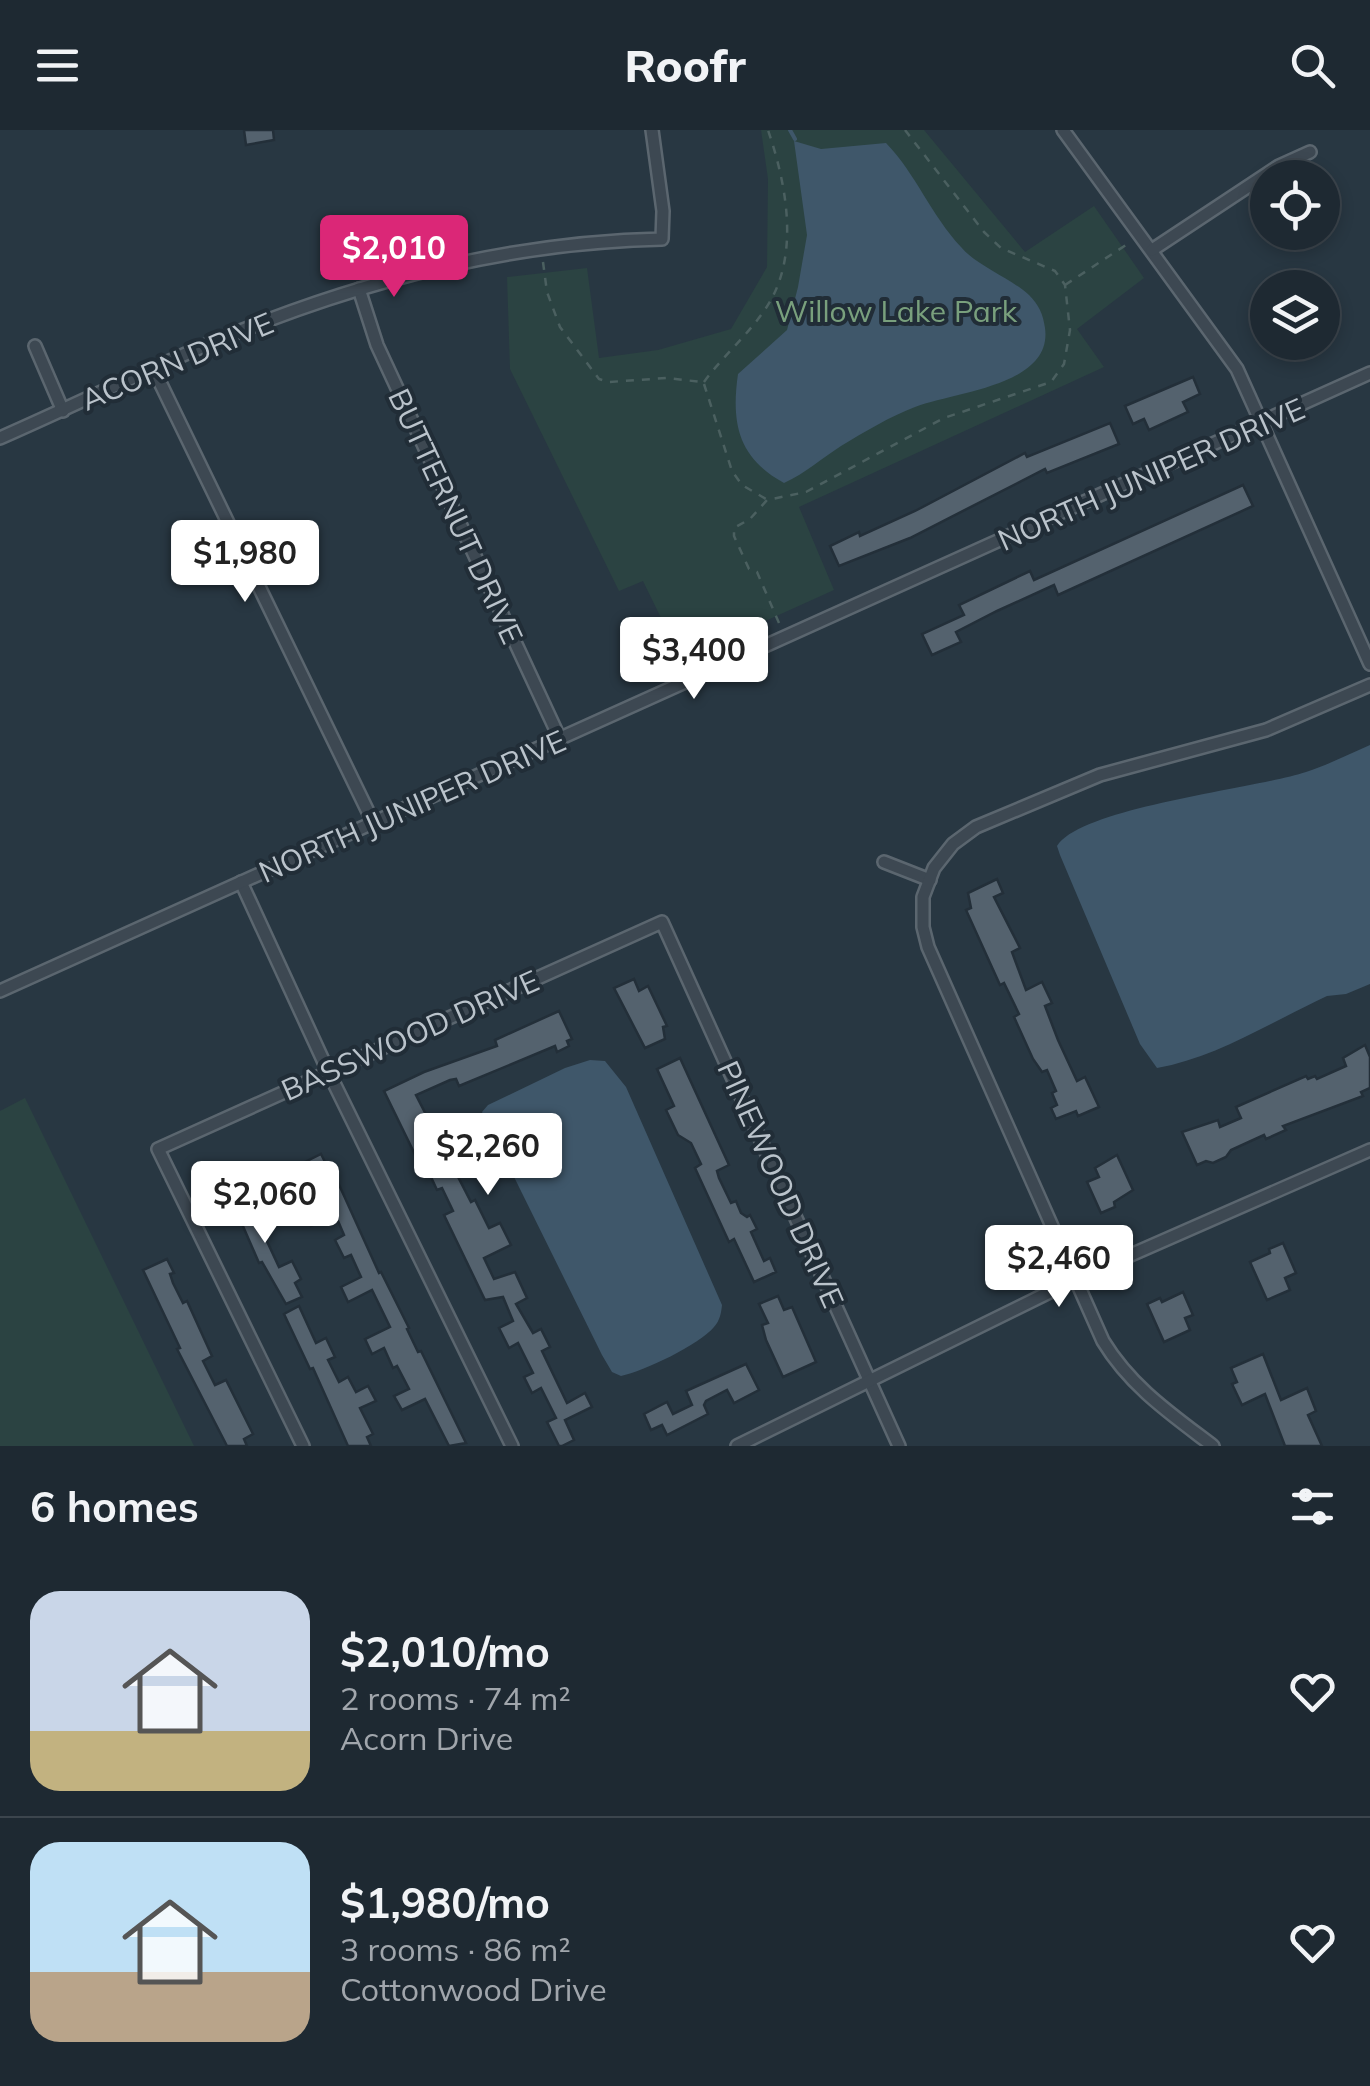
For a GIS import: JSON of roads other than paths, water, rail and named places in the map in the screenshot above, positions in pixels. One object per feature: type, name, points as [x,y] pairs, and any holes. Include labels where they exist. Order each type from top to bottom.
[{"type":"street","name":"ACORN DRIVE","points":[[0,438],[266,321],[359,289],[430,268],[621,240],[662,239],[663,210],[652,130]]},
{"type":"street","points":[[1063,130],[1226,349],[1370,664]]},
{"type":"street","points":[[1152,250],[1279,166],[1310,152]]},
{"type":"street","name":"BUTTERNUT DRIVE","points":[[359,289],[378,346],[560,740]]},
{"type":"street","points":[[35,346],[63,411]]},
{"type":"street","points":[[154,370],[373,822]]},
{"type":"street","name":"NORTH JUNIPER DRIVE","points":[[0,991],[1370,374]]},
{"type":"street","points":[[1214,1446],[1144,1394],[1122,1371],[1104,1341],[928,947],[923,927],[924,896],[934,868],[953,844],[976,827],[1100,775],[1266,730],[1370,684]]},
{"type":"street","points":[[884,862],[930,880]]},
{"type":"street","points":[[240,882],[512,1446]]},
{"type":"street","name":"BASSWOOD DRIVE","points":[[304,1446],[158,1148],[662,922]]},
{"type":"street","name":"PINEWOOD DRIVE","points":[[662,922],[899,1446]]},
{"type":"street","points":[[737,1446],[1076,1279],[1370,1150]]},
{"type":"water","points":[[794,141],[821,149],[886,143],[961,247],[1029,295],[1040,310],[1045,328],[1043,347],[1034,363],[1018,375],[897,415],[784,483],[747,450],[737,423],[736,392],[738,374],[787,330],[798,287],[807,235]]},
{"type":"water","points":[[1370,745],[1370,984],[1346,994],[1327,996],[1201,1056],[1157,1068],[1140,1044],[1057,846],[1073,832],[1099,820],[1306,772]]},
{"type":"water","points":[[590,1060],[605,1061],[626,1087],[722,1305],[716,1324],[696,1342],[657,1363],[621,1376],[612,1372],[602,1355],[482,1112],[488,1105]]},
{"type":"waterway","points":[[790,130],[795,139]]},
{"type":"park label","name":"Willow Lake Park","points":[[896,311]]}]
